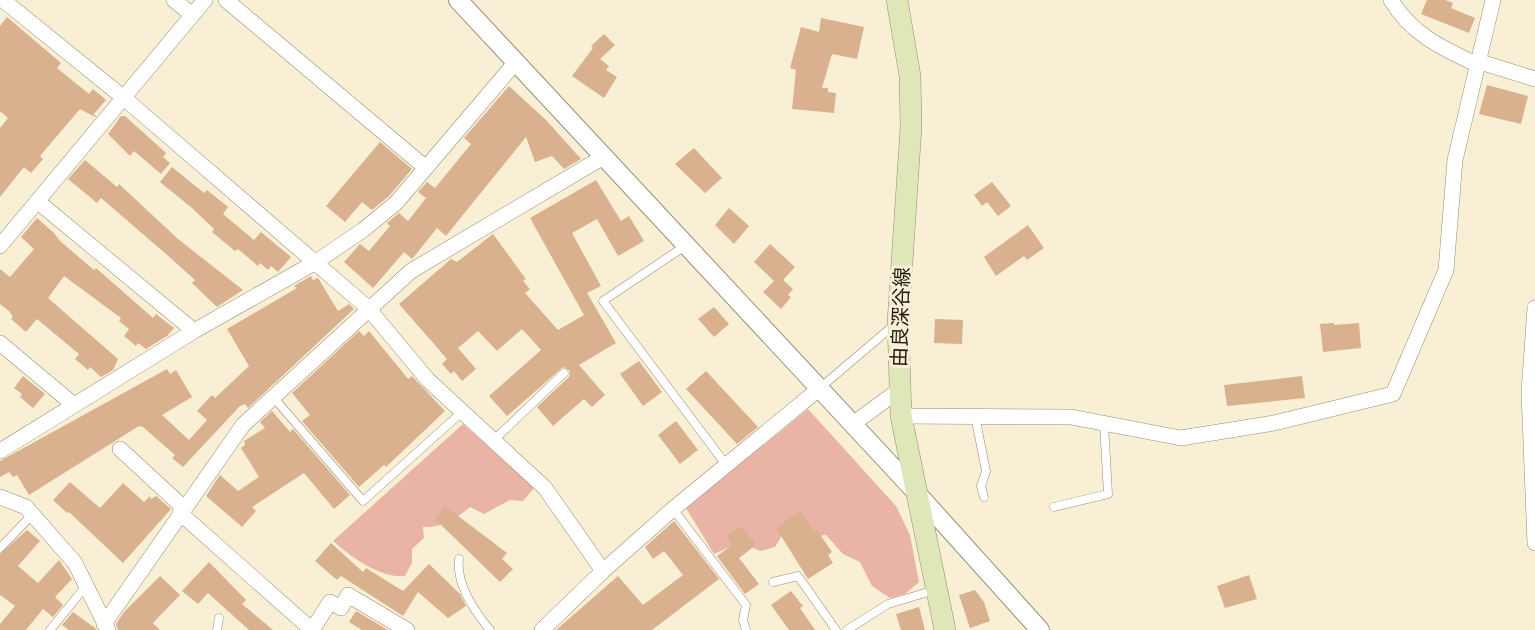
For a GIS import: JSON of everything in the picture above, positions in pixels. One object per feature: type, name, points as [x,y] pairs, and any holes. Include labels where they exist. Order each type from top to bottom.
[{"type":"main road","name":"由良深谷線","points":[[897,0],[910,76],[911,122],[898,322],[899,390],[901,416],[914,490],[945,630]]},
{"type":"street","points":[[3,0],[124,98],[368,308],[428,380],[545,488],[603,571]]},
{"type":"street","points":[[174,0],[192,15]]},
{"type":"street","points":[[0,246],[205,0]]},
{"type":"street","points":[[226,0],[426,168]]},
{"type":"street","points":[[458,0],[820,388],[1040,630]]},
{"type":"street","points":[[1391,0],[1401,18],[1434,45],[1477,62],[1535,79]]},
{"type":"street","points":[[901,416],[1071,417],[1182,438],[1274,423],[1393,394],[1446,270],[1455,160],[1493,0]]},
{"type":"street","points":[[0,451],[194,331],[316,262],[363,230],[396,203],[515,63]]},
{"type":"street","points":[[0,496],[26,507],[31,516],[75,563],[106,627],[182,510],[243,425],[411,271],[605,156]]},
{"type":"street","points":[[38,201],[194,331]]},
{"type":"street","points":[[1535,308],[1529,392],[1535,543]]},
{"type":"street","points":[[0,343],[74,405]]},
{"type":"street","points":[[542,630],[603,571],[673,509],[820,388]]},
{"type":"street","points":[[853,424],[899,390]]},
{"type":"street","points":[[120,449],[182,510],[312,630],[330,602],[341,608],[348,595],[407,630]]},
{"type":"lane","points":[[686,245],[603,301],[727,466]]},
{"type":"lane","points":[[820,388],[898,322]]},
{"type":"lane","points":[[494,440],[564,373]]},
{"type":"lane","points":[[274,398],[363,501],[462,412]]},
{"type":"lane","points":[[975,416],[986,471],[981,486],[984,497]]},
{"type":"lane","points":[[1054,507],[1108,494],[1104,424]]},
{"type":"lane","points":[[673,509],[746,605],[743,620],[746,630]]},
{"type":"lane","points":[[0,548],[31,516]]},
{"type":"lane","points":[[459,560],[462,582],[473,607],[490,630]]},
{"type":"lane","points":[[773,582],[798,576],[836,630]]},
{"type":"lane","points":[[50,630],[85,587]]},
{"type":"lane","points":[[847,630],[888,604],[936,590]]},
{"type":"lane","points":[[217,630],[219,618]]},
{"type":"shaded area","points":[[808,409],[896,506],[910,535],[919,582],[905,594],[890,598],[872,586],[860,562],[843,554],[826,535],[817,536],[789,524],[775,547],[760,551],[740,542],[714,554],[686,508]]},
{"type":"shaded area","points":[[463,424],[535,487],[523,501],[510,500],[484,514],[470,507],[448,522],[423,527],[424,538],[412,549],[412,563],[405,576],[386,574],[367,566],[333,541]]},
{"type":"building","points":[[1427,0],[1445,0],[1453,3],[1451,8],[1475,18],[1469,33],[1421,14]]},
{"type":"building","points":[[7,17],[61,63],[57,68],[89,94],[93,89],[106,100],[93,115],[96,115],[95,117],[80,109],[40,156],[43,159],[31,173],[24,167],[0,197],[0,128],[8,118],[0,111],[0,26]]},
{"type":"building","points":[[821,18],[864,27],[857,59],[832,54],[822,88],[828,88],[828,92],[836,93],[834,113],[792,109],[796,70],[790,68],[801,27],[819,32]]},
{"type":"building","points":[[604,34],[615,45],[600,59],[609,66],[606,70],[617,77],[604,98],[572,76],[593,48],[591,46]]},
{"type":"building","points":[[1487,85],[1528,96],[1521,124],[1479,114]]},
{"type":"building","points":[[509,86],[547,121],[581,159],[564,169],[552,156],[535,162],[526,137],[446,236],[437,228],[412,259],[404,252],[373,288],[344,262],[360,244],[369,251],[390,226],[387,223],[399,213],[408,221],[426,198],[418,192],[427,182],[435,188],[471,144],[464,138]]},
{"type":"building","points":[[121,116],[125,116],[166,153],[163,157],[170,163],[161,174],[134,151],[130,156],[108,134]]},
{"type":"building","points":[[380,142],[412,169],[389,196],[372,210],[362,202],[345,222],[326,206]]},
{"type":"building","points":[[694,148],[722,178],[705,193],[675,164]]},
{"type":"building","points":[[85,160],[117,187],[119,184],[178,239],[243,290],[217,307],[192,283],[195,280],[101,198],[97,203],[68,179]]},
{"type":"building","points":[[172,167],[204,193],[207,190],[228,207],[223,214],[254,240],[261,232],[291,257],[278,272],[271,266],[268,270],[260,263],[258,266],[238,249],[235,251],[212,232],[214,229],[192,208],[160,182]]},
{"type":"building","points":[[596,180],[621,221],[629,216],[644,241],[618,256],[597,219],[572,233],[601,286],[587,293],[616,343],[579,365],[605,395],[592,407],[584,399],[553,426],[537,407],[569,377],[570,371],[563,367],[507,416],[489,396],[541,350],[522,329],[497,351],[478,331],[458,348],[476,369],[462,381],[454,371],[451,374],[442,364],[447,359],[399,304],[451,259],[457,262],[493,234],[526,279],[523,281],[530,289],[525,293],[558,330],[584,315],[530,218]]},
{"type":"building","points":[[992,182],[1011,206],[998,216],[987,202],[982,206],[974,195]]},
{"type":"building","points":[[729,208],[749,226],[734,244],[715,225]]},
{"type":"building","points":[[37,218],[60,241],[94,270],[96,268],[153,318],[156,314],[174,328],[167,336],[146,349],[138,343],[136,346],[124,336],[129,329],[119,321],[121,318],[64,276],[48,298],[118,359],[113,370],[101,377],[90,367],[88,370],[75,359],[79,354],[37,319],[26,332],[11,319],[13,317],[9,311],[0,304],[0,269],[10,277],[34,249],[21,237]]},
{"type":"building","points":[[1028,225],[1044,248],[1027,260],[1024,256],[996,276],[984,257]]},
{"type":"building","points":[[770,244],[795,267],[783,280],[793,289],[788,295],[791,297],[781,309],[763,292],[774,281],[754,262]]},
{"type":"building","points":[[311,276],[313,280],[318,278],[338,311],[349,304],[354,309],[248,408],[245,404],[240,406],[183,467],[172,458],[175,455],[139,426],[29,495],[17,475],[13,477],[9,472],[0,477],[0,461],[167,369],[170,374],[176,370],[192,397],[162,415],[189,440],[207,420],[197,411],[212,395],[215,398],[249,366],[227,329],[297,288],[294,286]]},
{"type":"building","points":[[714,307],[729,324],[714,337],[698,319]]},
{"type":"building","points":[[935,319],[963,320],[962,344],[934,343]]},
{"type":"building","points":[[1334,323],[1334,325],[1359,323],[1361,348],[1323,352],[1320,324]]},
{"type":"building","points":[[359,331],[364,336],[369,331],[408,379],[412,376],[445,411],[386,467],[384,465],[359,487],[302,421],[310,415],[292,393]]},
{"type":"building","points":[[639,361],[662,392],[643,406],[620,374]]},
{"type":"building","points":[[706,371],[758,427],[737,444],[686,389]]},
{"type":"building","points":[[23,376],[45,394],[33,408],[20,397],[22,394],[14,388]]},
{"type":"building","points":[[1302,376],[1305,398],[1227,406],[1224,385]]},
{"type":"building","points":[[272,411],[290,432],[293,429],[350,495],[334,509],[304,473],[252,507],[256,511],[242,527],[206,496],[220,475],[238,491],[259,477],[241,448],[245,445],[244,441],[265,428],[260,422]]},
{"type":"building","points":[[676,421],[698,450],[680,464],[658,435]]},
{"type":"building","points":[[70,482],[100,508],[123,483],[144,502],[150,496],[151,499],[156,496],[171,509],[123,563],[53,500]]},
{"type":"building","points":[[445,506],[507,553],[502,559],[513,569],[500,582],[435,519]]},
{"type":"building","points":[[800,511],[814,532],[817,530],[832,552],[828,555],[833,563],[808,579],[776,528]]},
{"type":"building","points":[[674,521],[719,579],[652,630],[556,630],[618,576],[643,605],[683,575],[664,551],[653,559],[645,547]]},
{"type":"building","points":[[741,526],[756,545],[739,558],[759,584],[745,594],[717,556],[732,545],[726,537]]},
{"type":"building","points":[[27,530],[40,541],[18,566],[38,583],[59,560],[72,579],[55,597],[63,605],[53,617],[43,609],[26,630],[0,630],[0,624],[15,606],[0,595],[0,554]]},
{"type":"building","points":[[331,543],[363,572],[366,568],[403,591],[429,564],[460,594],[466,606],[448,618],[418,592],[403,616],[341,576],[337,580],[315,561]]},
{"type":"building","points":[[209,562],[246,600],[242,604],[273,630],[249,630],[208,593],[198,604],[182,591]]},
{"type":"building","points":[[1249,575],[1257,599],[1225,608],[1217,586]]},
{"type":"building","points":[[160,576],[180,595],[153,623],[160,630],[118,630],[116,624],[124,612]]},
{"type":"building","points":[[975,590],[984,602],[990,621],[970,628],[959,595]]},
{"type":"building","points":[[791,591],[803,606],[800,608],[815,630],[789,630],[771,605]]},
{"type":"building","points":[[919,607],[925,630],[901,630],[896,614]]},
{"type":"building","points":[[356,611],[388,630],[362,630],[349,622]]},
{"type":"building","points":[[73,612],[97,630],[69,630],[62,625]]}]
